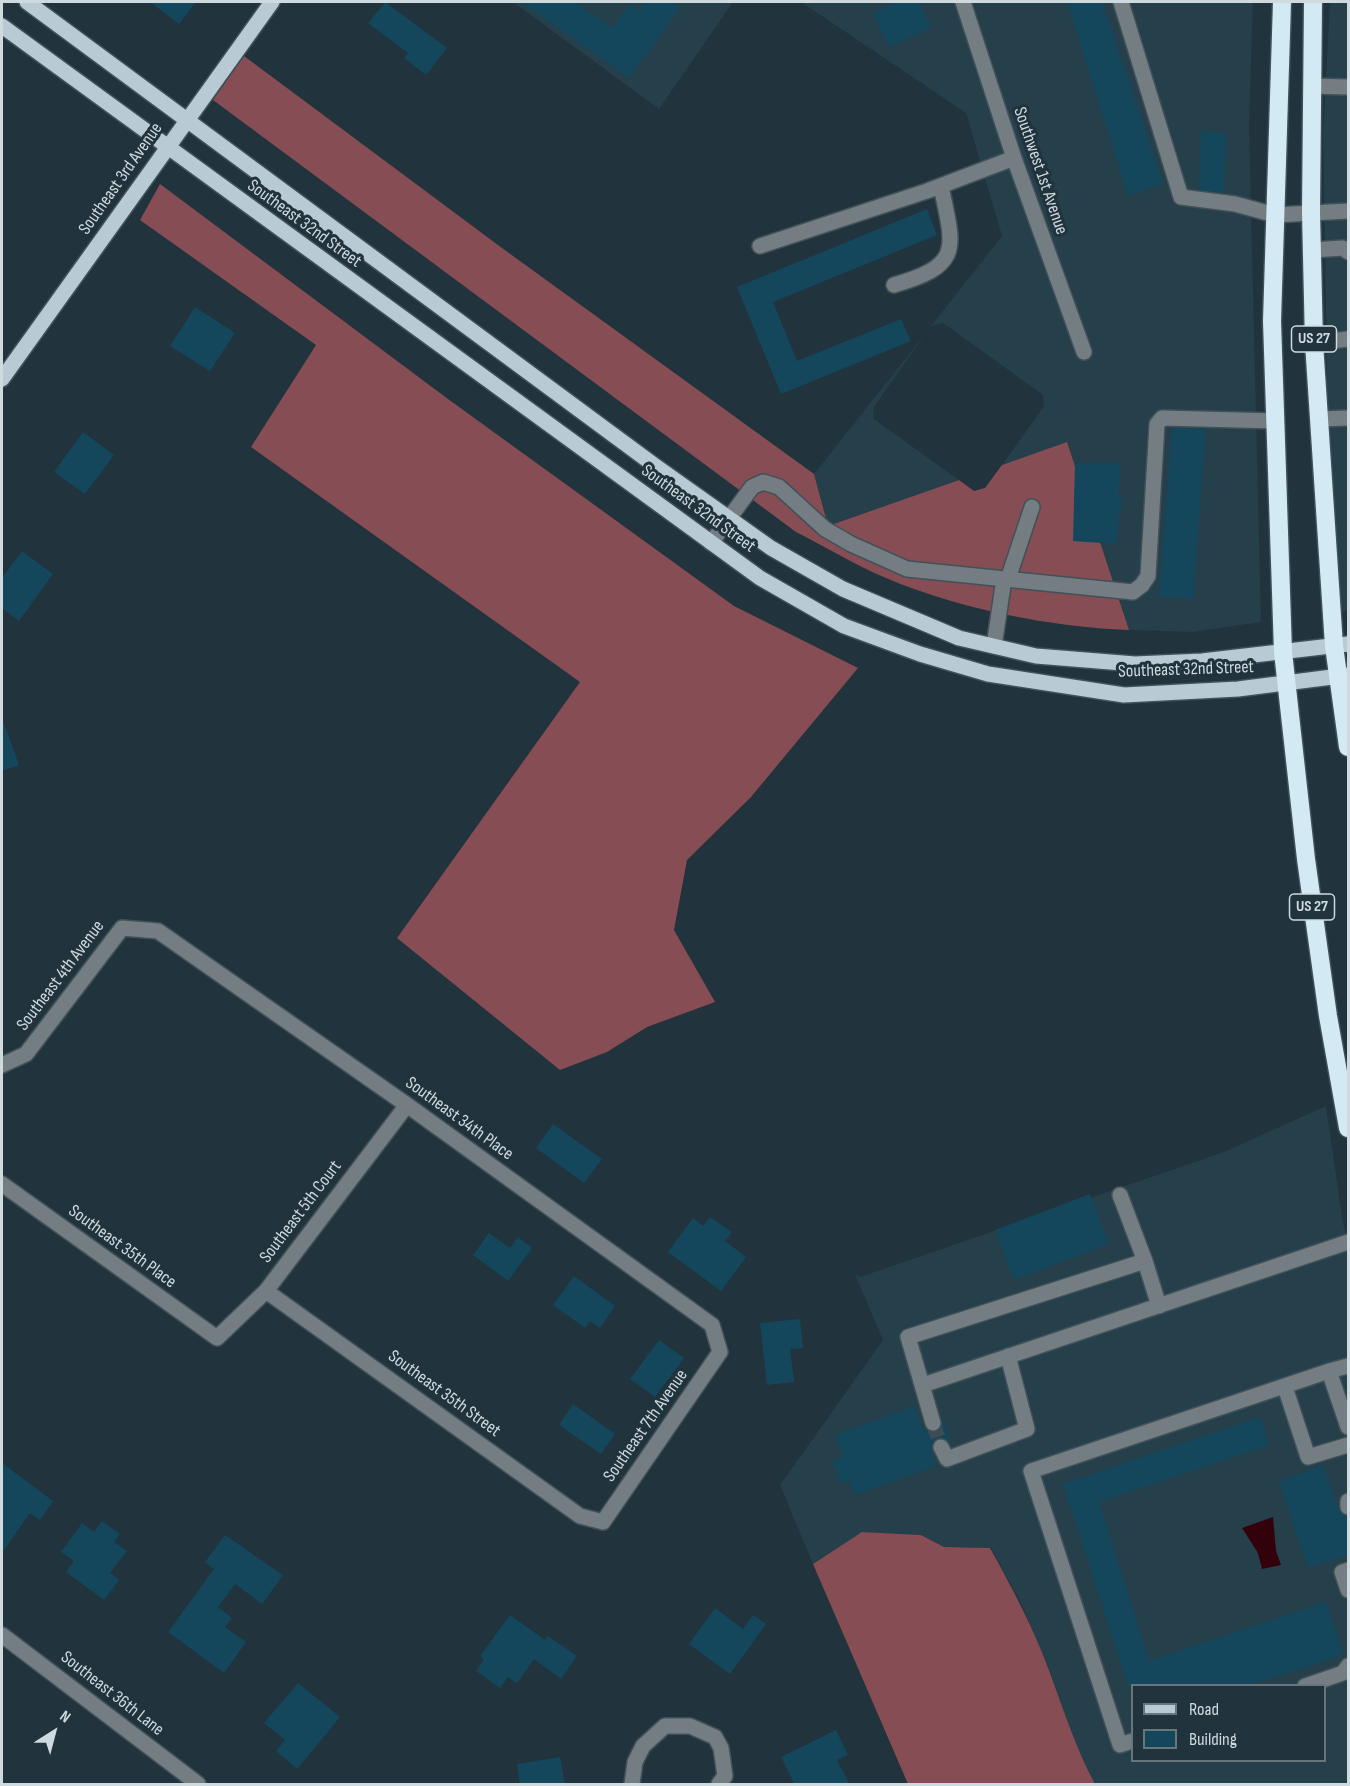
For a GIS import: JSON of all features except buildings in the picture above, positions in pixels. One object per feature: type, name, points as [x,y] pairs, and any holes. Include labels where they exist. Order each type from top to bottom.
[{"type":"highway","name":"US 27","points":[[1282,2],[1272,321],[1283,652],[1318,950],[1348,1128]]},
{"type":"highway","name":"US 27","points":[[1313,2],[1311,212],[1314,343],[1344,676],[1348,747]]},
{"type":"main road","name":"Southeast 32nd Street","points":[[27,2],[729,518],[771,548],[843,590],[959,638],[1036,656],[1135,664],[1202,661],[1341,645]]},
{"type":"main road","name":"Southeast 3rd Avenue","points":[[2,379],[272,2]]},
{"type":"main road","name":"Southeast 32nd Street","points":[[2,26],[167,149],[760,578],[844,626],[921,654],[988,674],[1124,695],[1287,684],[1344,676]]},
{"type":"street","name":"Southwest 1st Avenue","points":[[963,2],[1014,158],[1084,352]]},
{"type":"street","points":[[1121,2],[1181,197],[1235,204],[1275,215],[1348,211]]},
{"type":"street","points":[[1312,86],[1348,87]]},
{"type":"street","points":[[760,246],[941,186],[1014,158]]},
{"type":"street","points":[[894,285],[928,275],[945,260],[951,239],[941,186]]},
{"type":"street","points":[[1312,250],[1343,248],[1348,252]]},
{"type":"street","points":[[1314,343],[1348,339]]},
{"type":"street","points":[[711,543],[752,487],[763,482],[779,487],[825,529],[851,544],[907,569],[1133,592],[1148,576],[1157,424],[1162,418],[1276,421]]},
{"type":"street","points":[[1321,419],[1348,418]]},
{"type":"street","points":[[994,646],[1006,579],[1032,507]]},
{"type":"street","name":"Southeast 4th Avenue","points":[[2,1065],[26,1054],[122,928],[158,931]]},
{"type":"street","name":"Southeast 34th Place","points":[[158,931],[407,1105],[712,1325],[720,1352]]},
{"type":"street","name":"Southeast 5th Court","points":[[220,1336],[266,1291],[407,1105]]},
{"type":"street","name":"Southeast 35th Place","points":[[2,1185],[217,1338],[220,1336]]},
{"type":"street","points":[[1120,1195],[1159,1306]]},
{"type":"street","points":[[923,1385],[1348,1242]]},
{"type":"street","points":[[933,1423],[908,1337],[1145,1261]]},
{"type":"street","name":"Southeast 35th Street","points":[[266,1291],[580,1516],[603,1522]]},
{"type":"street","name":"Southeast 7th Avenue","points":[[603,1522],[720,1352]]},
{"type":"street","points":[[944,1453],[1027,1429],[1008,1356]]},
{"type":"street","points":[[1131,1741],[1120,1745],[1030,1471],[1348,1366]]},
{"type":"street","points":[[1329,1371],[1348,1427]]},
{"type":"street","points":[[1285,1387],[1308,1457],[1348,1444]]},
{"type":"street","points":[[1348,1501],[1348,1507]]},
{"type":"street","points":[[1348,1570],[1342,1572],[1348,1590]]},
{"type":"street","name":"Southeast 36th Lane","points":[[2,1635],[198,1785]]},
{"type":"street","points":[[1311,1684],[1343,1673],[1348,1666]]},
{"type":"street","points":[[632,1785],[635,1762],[653,1735],[665,1726],[690,1726],[715,1737],[721,1748],[724,1776],[719,1785]]},
{"type":"shaded area","points":[[513,2],[733,2],[659,109]]},
{"type":"shaded area","points":[[801,2],[1253,2],[1249,124],[1261,622],[1193,632],[1129,630],[1067,443],[1002,465],[1044,406],[1043,395],[943,323],[931,326],[1002,236],[966,113]]},
{"type":"shaded area","points":[[1330,2],[1348,2],[1348,611],[1341,612],[1328,430],[1323,131]]},
{"type":"shaded area","points":[[244,56],[502,248],[814,474],[828,526],[959,480],[974,491],[985,488],[1002,465],[1067,442],[1129,630],[1037,620],[944,599],[874,573],[796,532],[213,100]]},
{"type":"shaded area","points":[[160,184],[448,399],[734,606],[858,668],[751,797],[687,860],[674,930],[715,1002],[647,1027],[607,1052],[560,1070],[397,938],[580,682],[251,447],[316,345],[140,220]]},
{"type":"shaded area","points":[[929,329],[873,408],[874,419],[959,480],[828,526],[814,474]]},
{"type":"shaded area","points":[[1326,1106],[1343,1223],[1348,1242],[1348,1784],[1095,1784],[1079,1755],[1050,1672],[1020,1601],[991,1548],[944,1547],[921,1535],[863,1532],[813,1564],[780,1485],[883,1340],[855,1274],[860,1277],[1224,1152]]},
{"type":"shaded area","points":[[1273,1517],[1276,1551],[1281,1565],[1262,1569],[1258,1553],[1242,1528]]},
{"type":"shaded area","points":[[862,1532],[921,1535],[944,1547],[990,1548],[1037,1641],[1076,1744],[1095,1784],[908,1784],[813,1564]]},
{"type":"tunnel","points":[[933,1423],[941,1447]]}]
